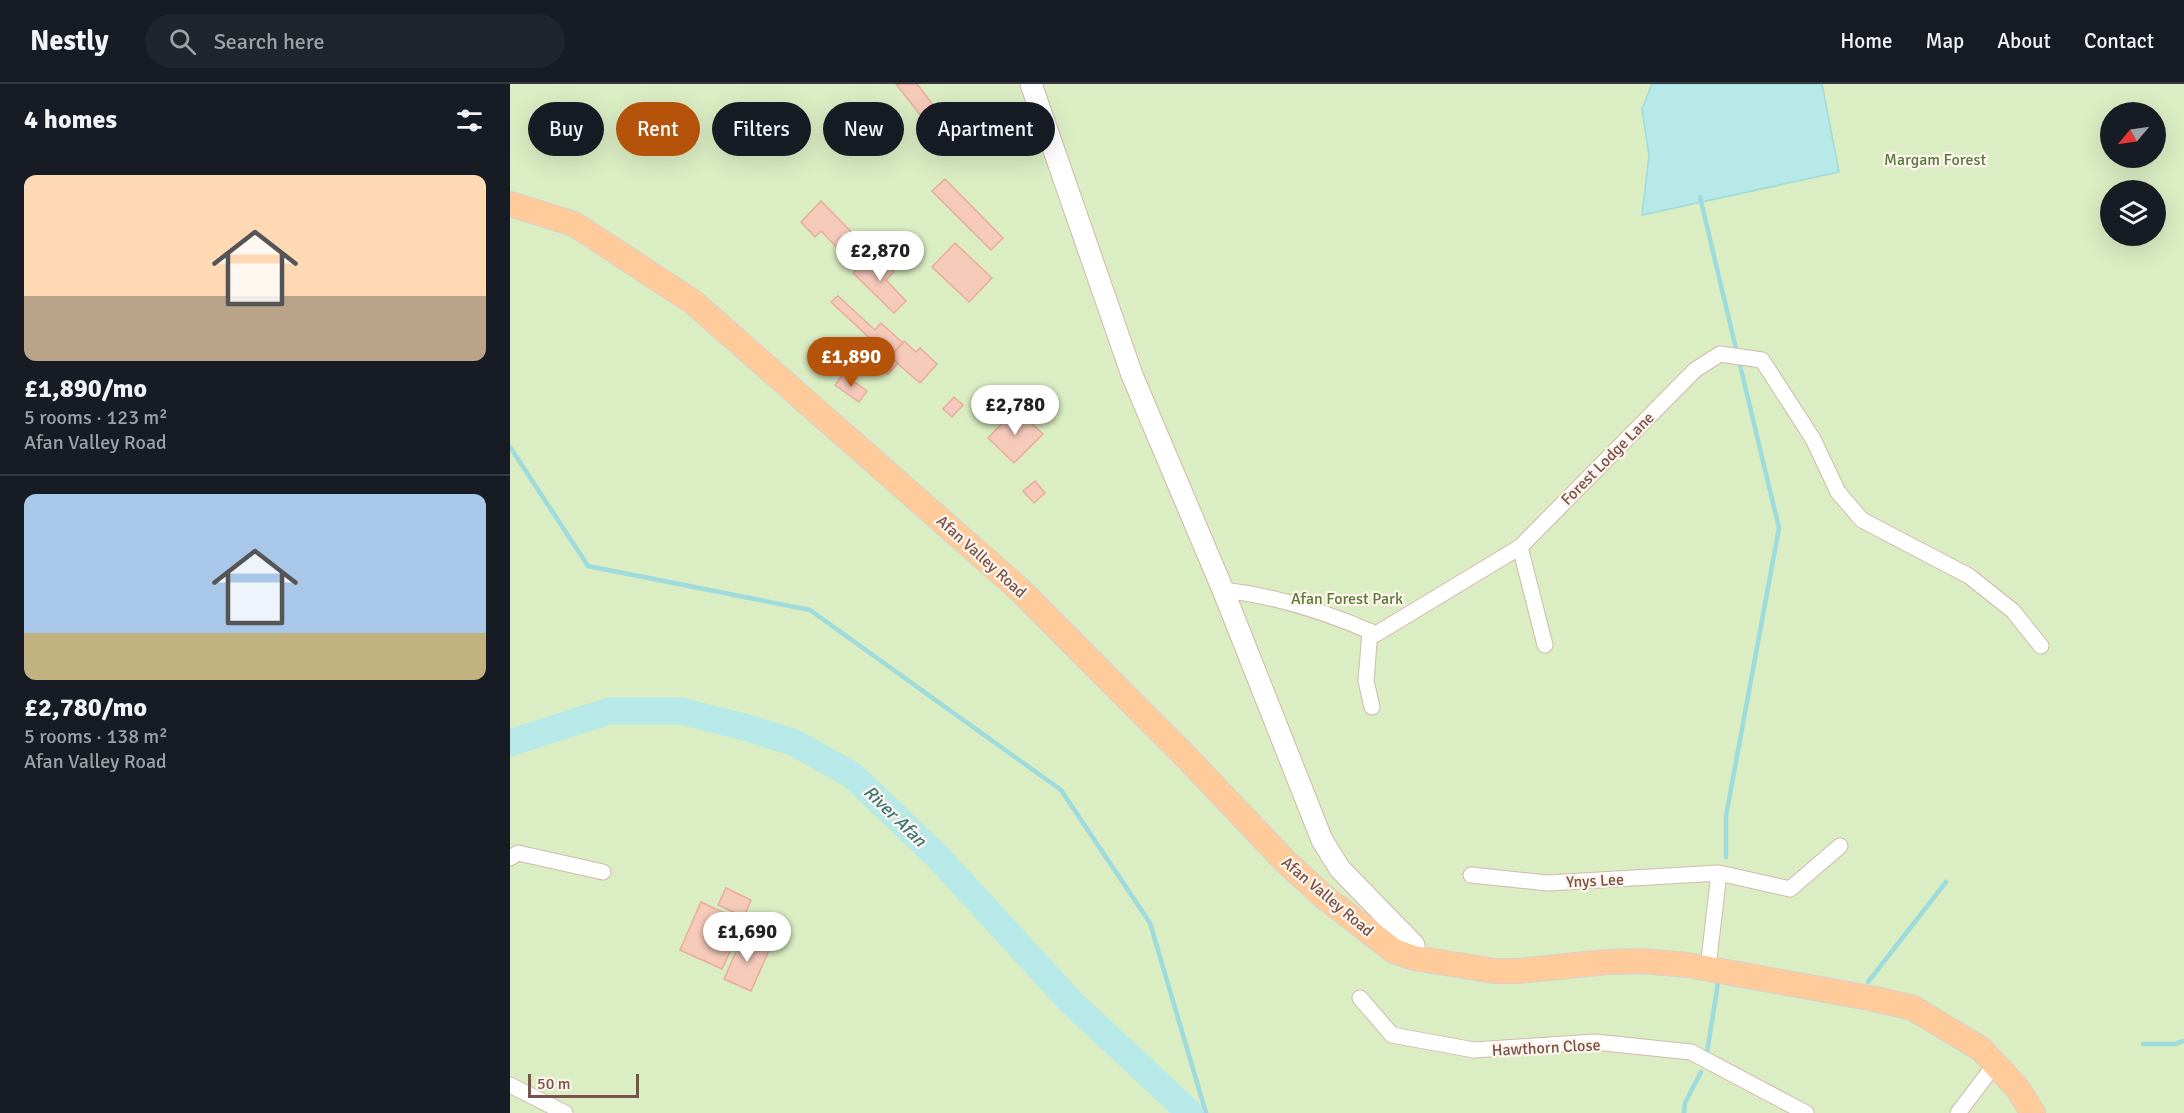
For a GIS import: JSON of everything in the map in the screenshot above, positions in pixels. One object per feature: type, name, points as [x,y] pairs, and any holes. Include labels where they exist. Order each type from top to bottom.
[{"type":"main road","points":[[1031,84],[1132,375],[1223,590],[1322,840],[1340,869],[1414,945],[1414,958]]},
{"type":"main road","name":"Afan Valley Road","points":[[510,204],[573,224],[693,302],[1019,589],[1286,861],[1323,896],[1394,951],[1414,958],[1495,972],[1642,961],[1708,968],[1913,1008],[1970,1042],[1996,1063],[2018,1089],[2032,1112]]},
{"type":"street","name":"Forest Lodge Lane","points":[[1370,632],[1376,634],[1520,547],[1695,370],[1720,354],[1762,360],[1813,439],[1838,492],[1862,520],[1969,576],[2013,611],[2041,646]]},
{"type":"street","points":[[1520,547],[1545,645]]},
{"type":"street","points":[[1223,590],[1262,594],[1338,617],[1370,632],[1366,681],[1372,707]]},
{"type":"street","name":"Ynys Lee","points":[[1472,875],[1548,883],[1719,873],[1790,889],[1840,846]]},
{"type":"street","points":[[510,858],[518,854],[603,872]]},
{"type":"street","points":[[1708,968],[1719,873]]},
{"type":"street","name":"Hawthorn Close","points":[[1360,998],[1392,1035],[1474,1050],[1595,1042],[1691,1052],[1806,1113]]},
{"type":"street","points":[[1958,1113],[1996,1063]]},
{"type":"street","points":[[510,1086],[565,1113]]},
{"type":"green space","name":"Afan Forest Park","points":[[510,84],[2184,84],[2184,1113],[510,1113]]},
{"type":"water","points":[[1652,84],[1822,84],[1839,172],[1642,215],[1649,156],[1642,109]]},
{"type":"building","points":[[896,84],[917,84],[931,102],[916,102],[916,110]]},
{"type":"building","points":[[945,179],[1003,238],[991,250],[932,191]]},
{"type":"building","points":[[821,201],[872,253],[857,268],[821,231],[815,237],[801,222]]},
{"type":"building","points":[[955,243],[992,278],[969,302],[932,267]]},
{"type":"building","points":[[874,252],[894,272],[886,280],[906,301],[894,313],[853,273]]},
{"type":"building","points":[[838,296],[875,330],[881,323],[903,343],[890,357],[831,302]]},
{"type":"building","points":[[904,341],[916,352],[920,348],[937,364],[920,383],[890,357]]},
{"type":"building","points":[[878,345],[898,363],[888,374],[879,367],[882,363],[871,353]]},
{"type":"building","points":[[843,374],[867,391],[859,402],[835,385]]},
{"type":"building","points":[[954,397],[963,405],[952,417],[943,409]]},
{"type":"building","points":[[1016,409],[1043,434],[1014,463],[988,438]]},
{"type":"building","points":[[1035,481],[1045,493],[1034,503],[1023,491]]},
{"type":"building","points":[[726,888],[751,900],[744,917],[718,905]]},
{"type":"building","points":[[701,902],[744,922],[722,969],[680,950]]},
{"type":"building","points":[[743,936],[770,948],[751,991],[724,979]]},
{"type":"waterway","points":[[1700,197],[1737,353]]},
{"type":"waterway","points":[[1726,857],[1726,816],[1779,528],[1739,361]]},
{"type":"waterway","points":[[510,447],[588,566],[810,610],[1061,790],[1150,923],[1206,1113]]},
{"type":"waterway","name":"River Afan","points":[[510,743],[609,711],[681,711],[795,743],[852,775],[938,857],[1071,1002],[1190,1113]]},
{"type":"waterway","points":[[1868,982],[1946,882]]},
{"type":"waterway","points":[[1707,1052],[1718,983]]},
{"type":"waterway","points":[[2143,1044],[2175,1044],[2184,1041]]},
{"type":"waterway","points":[[1684,1113],[1685,1103],[1701,1072]]},
{"type":"park label","name":"Margam Forest","points":[[1935,159]]}]
